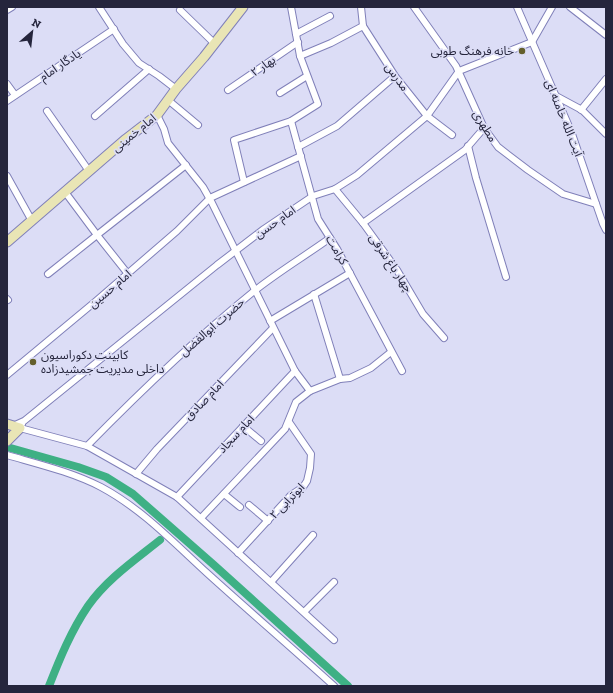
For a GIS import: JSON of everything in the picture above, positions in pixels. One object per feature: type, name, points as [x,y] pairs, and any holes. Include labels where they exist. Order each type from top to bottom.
[{"type":"street","points":[[7,10],[12,7]]},
{"type":"street","points":[[99,7],[123,44],[139,63],[176,88]]},
{"type":"street","points":[[244,182],[234,140],[291,121],[318,104],[300,56],[292,7]]},
{"type":"street","name":"مدرس","points":[[360,7],[363,26],[395,76],[427,116],[452,135]]},
{"type":"street","name":"مطهری","points":[[414,7],[456,66],[484,128],[498,147],[563,194],[596,204]]},
{"type":"street","name":"آیت الله خامنه ای","points":[[517,7],[571,131],[606,230]]},
{"type":"street","points":[[459,71],[532,42],[552,7]]},
{"type":"street","points":[[570,7],[606,35]]},
{"type":"street","name":"امام خمینی","points":[[7,242],[126,138],[157,115],[176,88],[204,57],[242,8]]},
{"type":"street","points":[[180,10],[214,43]]},
{"type":"street","points":[[296,34],[330,16]]},
{"type":"street","points":[[300,56],[331,43],[363,26]]},
{"type":"street","name":"یادگار امام","points":[[7,101],[114,29]]},
{"type":"street","name":"بهار ۲","points":[[228,90],[298,42]]},
{"type":"street","points":[[95,116],[149,69]]},
{"type":"street","name":"امام حسن","points":[[14,427],[264,229],[313,196],[335,189],[357,175],[427,116],[459,71]]},
{"type":"street","points":[[280,93],[307,76]]},
{"type":"street","points":[[298,147],[337,126],[395,76]]},
{"type":"street","points":[[581,110],[606,81]]},
{"type":"street","points":[[7,84],[15,96]]},
{"type":"street","points":[[556,96],[581,110],[606,134]]},
{"type":"street","points":[[168,100],[198,125]]},
{"type":"street","points":[[47,111],[89,171]]},
{"type":"street","points":[[157,115],[164,129],[168,143],[210,198],[294,371],[310,391]]},
{"type":"street","name":"کرامت","points":[[291,121],[313,196],[318,219],[350,273],[402,371]]},
{"type":"street","points":[[363,223],[465,150],[484,128]]},
{"type":"street","points":[[468,146],[476,178],[506,277]]},
{"type":"street","points":[[210,198],[301,156]]},
{"type":"street","points":[[48,274],[186,165]]},
{"type":"street","points":[[7,176],[32,221]]},
{"type":"street","name":"چهار باغ شرقی","points":[[335,189],[363,223],[397,270],[423,314],[444,338]]},
{"type":"street","points":[[65,192],[128,274]]},
{"type":"street","name":"امام حسین","points":[[9,371],[177,232],[210,198]]},
{"type":"street","name":"حضرت ابوالفضل","points":[[87,446],[122,410],[205,332],[255,290],[330,238]]},
{"type":"street","points":[[270,321],[350,273]]},
{"type":"street","points":[[314,294],[340,379]]},
{"type":"street","name":"امام صادق","points":[[136,474],[157,449],[273,328]]},
{"type":"street","points":[[201,518],[285,429],[296,402],[310,391],[340,379],[350,378],[371,368],[391,352]]},
{"type":"street","name":"امام سجاد","points":[[177,497],[294,371]]},
{"type":"street","name":"ابوترابی ۲","points":[[238,553],[307,480],[311,454],[288,422]]},
{"type":"street","points":[[243,426],[262,441]]},
{"type":"street","points":[[7,441],[14,427],[87,446],[177,497],[334,640]]},
{"type":"street","points":[[7,454],[75,476],[100,487],[130,504],[161,529],[206,572],[334,686]]},
{"type":"street","points":[[224,494],[240,508]]},
{"type":"street","points":[[250,505],[268,521]]},
{"type":"street","points":[[271,582],[313,535]]},
{"type":"street","points":[[304,612],[334,582]]},
{"type":"waterway","points":[[7,447],[78,467],[106,477],[133,494],[348,686]]},
{"type":"waterway","points":[[49,686],[71,635],[88,606],[104,587],[160,540]]},
{"type":"place","name":"خانه فرهنگ طوبی","points":[[522,51]]},
{"type":"place","name":"کابینت دکوراسیون داخلی مدیریت جمشیدزاده","points":[[33,362]]}]
